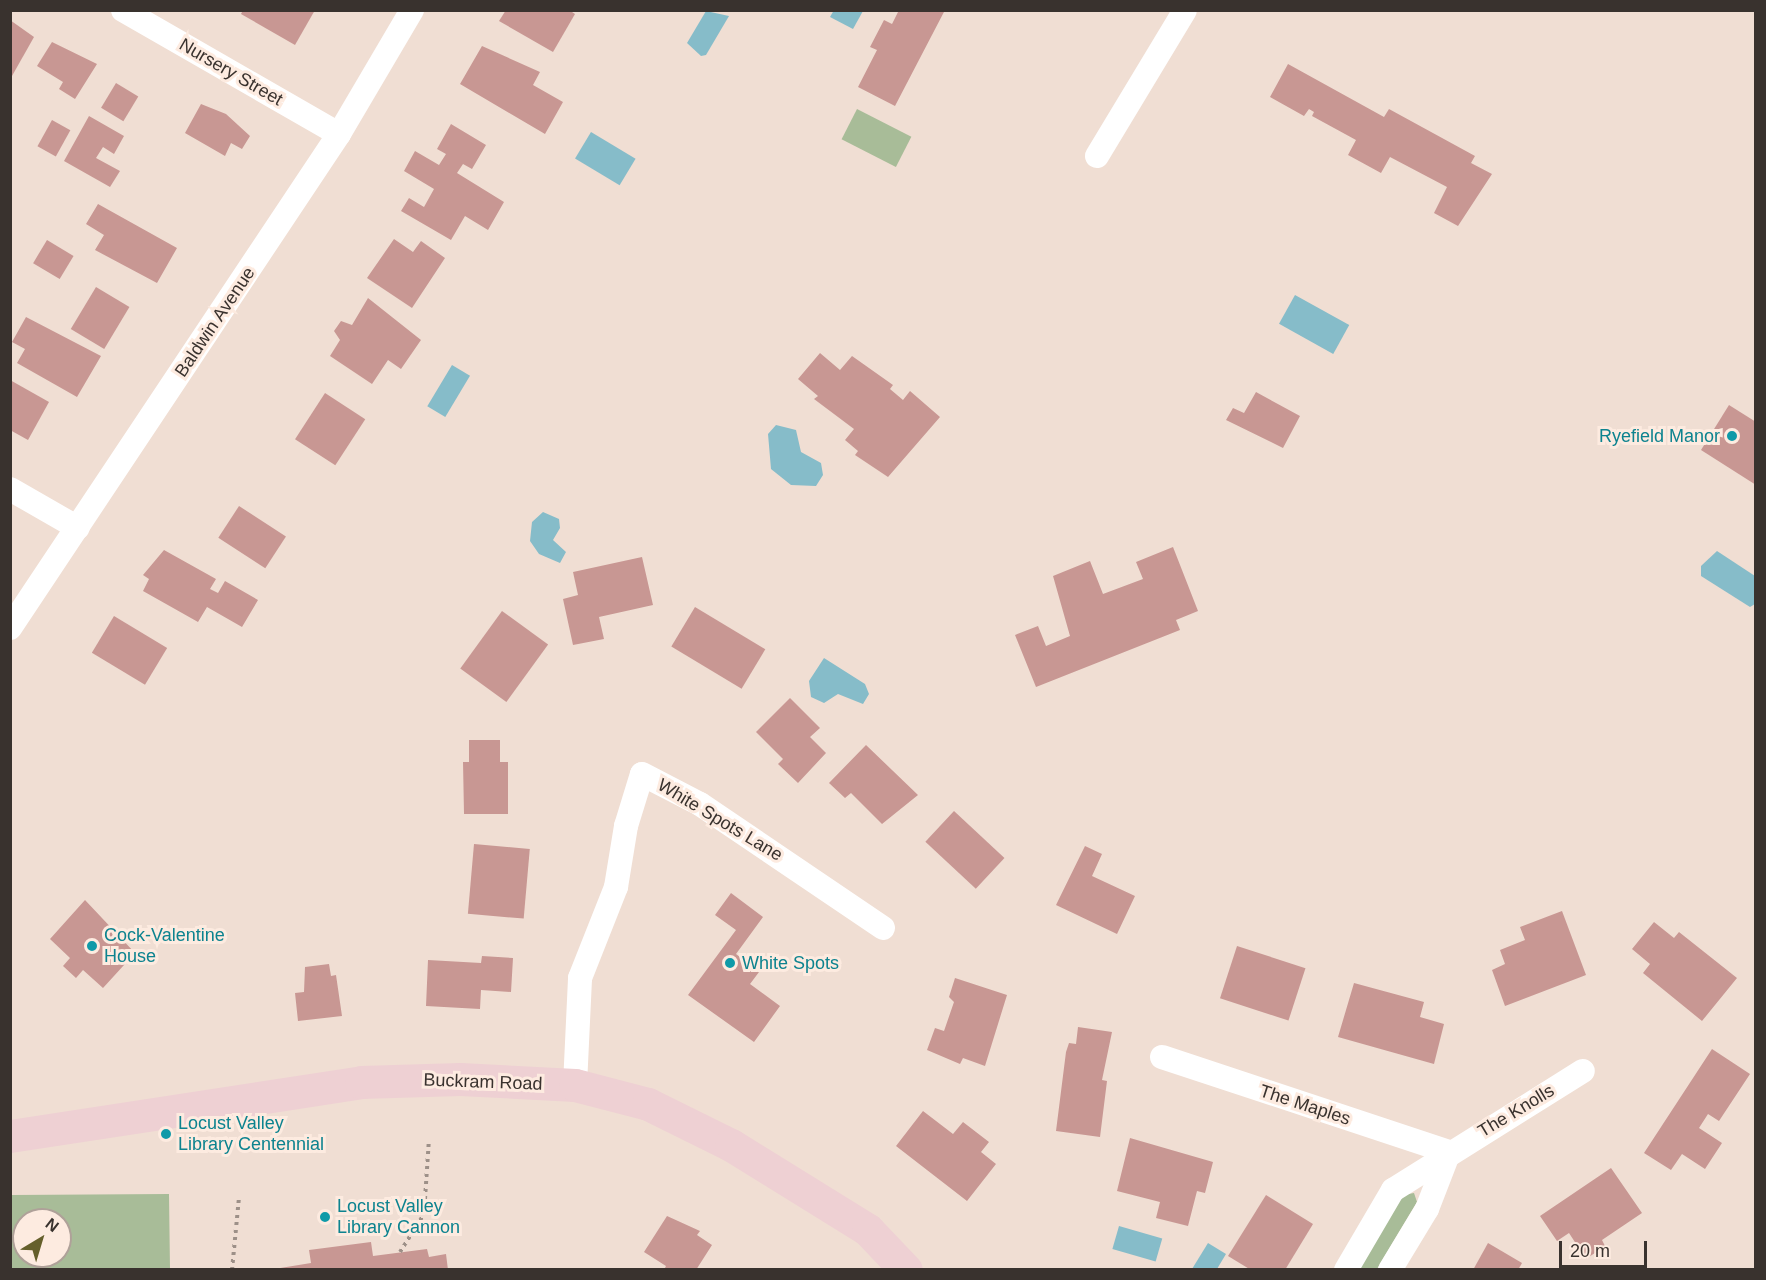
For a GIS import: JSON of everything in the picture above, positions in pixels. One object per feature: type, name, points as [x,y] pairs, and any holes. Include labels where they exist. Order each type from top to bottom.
[{"type":"main road","name":"Buckram Road","points":[[10,1136],[362,1082],[460,1079],[575,1085],[648,1104],[731,1145],[867,1230],[906,1269]]},
{"type":"street","name":"Nursery Street","points":[[123,10],[339,134]]},
{"type":"street","name":"Baldwin Avenue","points":[[10,628],[339,134],[411,10]]},
{"type":"street","points":[[1097,156],[1185,10]]},
{"type":"street","points":[[10,489],[78,528]]},
{"type":"street","name":"White Spots Lane","points":[[575,1085],[580,978],[616,887],[626,826],[642,774],[700,804],[883,928]]},
{"type":"street","name":"The Maples","points":[[1162,1057],[1449,1152]]},
{"type":"street","name":"The Knolls","points":[[1346,1269],[1393,1190],[1449,1152],[1583,1071]]},
{"type":"street","points":[[1390,1269],[1427,1209],[1449,1152]]},
{"type":"path","points":[[400,1252],[424,1214],[429,1139]]},
{"type":"path","points":[[232,1269],[239,1197]]},
{"type":"green space","points":[[857,109],[911,137],[896,167],[842,139]]},
{"type":"green space","points":[[1414,1193],[1417,1202],[1377,1269],[1359,1270],[1403,1195]]},
{"type":"green space","points":[[169,1194],[170,1269],[11,1269],[11,1195]]},
{"type":"water","points":[[834,10],[863,11],[853,29],[830,17]]},
{"type":"water","points":[[706,11],[729,16],[706,55],[701,56],[687,43]]},
{"type":"water","points":[[591,132],[636,159],[620,185],[575,159]]},
{"type":"water","points":[[1295,295],[1349,325],[1333,354],[1279,324]]},
{"type":"water","points":[[452,365],[470,376],[445,417],[427,406]]},
{"type":"water","points":[[776,425],[796,430],[801,452],[821,463],[823,475],[816,486],[791,485],[771,469],[768,434]]},
{"type":"water","points":[[543,512],[559,519],[560,528],[553,540],[566,552],[560,563],[539,554],[530,541],[532,522]]},
{"type":"water","points":[[1717,551],[1755,576],[1755,604],[1750,607],[1701,576],[1701,566]]},
{"type":"water","points":[[824,658],[865,684],[869,694],[863,704],[838,694],[824,703],[811,697],[809,681]]},
{"type":"water","points":[[1119,1226],[1162,1238],[1156,1261],[1112,1249]]},
{"type":"water","points":[[1208,1243],[1226,1254],[1217,1269],[1192,1269]]},
{"type":"building","points":[[243,10],[315,10],[295,45],[241,14]]},
{"type":"building","points":[[506,10],[569,10],[575,14],[553,52],[499,21]]},
{"type":"building","points":[[899,10],[945,10],[895,106],[858,87],[877,50],[870,47],[884,20],[892,24]]},
{"type":"building","points":[[10,20],[34,37],[12,76],[10,75]]},
{"type":"building","points":[[52,42],[97,64],[75,99],[59,89],[63,82],[37,66]]},
{"type":"building","points":[[482,46],[540,72],[533,85],[563,102],[545,134],[460,84]]},
{"type":"building","points":[[1288,64],[1384,117],[1389,109],[1475,156],[1471,163],[1492,174],[1458,226],[1434,213],[1447,187],[1390,157],[1381,173],[1348,155],[1356,140],[1312,116],[1314,112],[1309,109],[1304,116],[1270,97]]},
{"type":"building","points":[[116,83],[138,96],[123,121],[101,108]]},
{"type":"building","points":[[201,104],[226,114],[250,136],[242,149],[231,143],[225,156],[185,133]]},
{"type":"building","points":[[89,116],[124,136],[114,154],[103,147],[96,158],[120,171],[110,187],[64,161]]},
{"type":"building","points":[[52,120],[70,130],[56,156],[37,146]]},
{"type":"building","points":[[451,124],[486,145],[472,169],[463,164],[457,173],[504,202],[488,230],[465,216],[451,240],[401,211],[409,198],[424,207],[434,189],[404,171],[415,151],[439,165],[446,154],[437,149]]},
{"type":"building","points":[[98,204],[177,248],[157,283],[95,250],[104,235],[86,224]]},
{"type":"building","points":[[394,239],[413,252],[421,241],[445,258],[412,308],[367,278]]},
{"type":"building","points":[[47,240],[74,256],[60,279],[33,263]]},
{"type":"building","points":[[96,287],[129,307],[104,349],[71,329]]},
{"type":"building","points":[[368,298],[421,340],[401,369],[388,360],[372,384],[330,356],[340,340],[334,331],[341,321],[352,325]]},
{"type":"building","points":[[26,317],[101,356],[77,397],[17,363],[25,349],[12,342]]},
{"type":"building","points":[[820,353],[840,370],[852,356],[893,385],[890,389],[903,400],[910,391],[940,417],[888,477],[855,455],[858,451],[845,440],[854,429],[814,399],[818,396],[798,379]]},
{"type":"building","points":[[10,380],[49,402],[28,440],[10,430]]},
{"type":"building","points":[[1256,392],[1300,416],[1283,448],[1226,420],[1233,408],[1244,413]]},
{"type":"building","points":[[325,393],[365,419],[335,465],[295,439]]},
{"type":"building","name":"Ryefield Manor","points":[[1729,405],[1756,422],[1756,485],[1701,450]]},
{"type":"building","points":[[239,506],[286,536],[265,568],[218,538]]},
{"type":"building","points":[[1173,547],[1198,611],[1176,620],[1180,630],[1036,687],[1015,635],[1038,626],[1046,646],[1070,636],[1053,576],[1090,561],[1103,594],[1143,579],[1136,562]]},
{"type":"building","points":[[164,550],[216,579],[210,589],[218,593],[225,581],[258,600],[242,627],[207,607],[198,622],[143,591],[149,579],[143,575]]},
{"type":"building","points":[[642,557],[653,605],[599,617],[604,639],[573,645],[563,599],[578,595],[573,572]]},
{"type":"building","points":[[695,607],[765,649],[742,689],[671,646]]},
{"type":"building","points":[[502,611],[548,645],[506,702],[460,668]]},
{"type":"building","points":[[114,616],[167,648],[145,685],[92,653]]},
{"type":"building","points":[[790,698],[820,728],[810,737],[826,753],[798,783],[778,764],[783,759],[756,732]]},
{"type":"building","points":[[469,740],[500,740],[500,762],[508,762],[508,814],[464,814],[463,762],[469,762]]},
{"type":"building","points":[[866,745],[918,795],[882,824],[851,793],[845,798],[829,783]]},
{"type":"building","points":[[954,811],[1004,858],[976,889],[925,842]]},
{"type":"building","points":[[474,844],[530,849],[524,919],[468,914]]},
{"type":"building","points":[[1085,846],[1102,854],[1092,876],[1135,896],[1117,934],[1056,905]]},
{"type":"building","name":"White Spots","points":[[731,893],[763,917],[736,954],[759,972],[750,984],[780,1006],[754,1042],[688,995],[736,930],[715,915]]},
{"type":"building","name":"Cock-Valentine House","points":[[85,900],[135,953],[103,988],[83,970],[76,978],[63,966],[70,958],[50,939]]},
{"type":"building","points":[[1562,911],[1586,975],[1505,1006],[1492,970],[1505,964],[1500,950],[1525,940],[1520,927]]},
{"type":"building","points":[[1654,922],[1674,938],[1679,932],[1737,978],[1702,1021],[1643,973],[1650,964],[1632,949]]},
{"type":"building","points":[[1237,946],[1305,968],[1288,1021],[1220,998]]},
{"type":"building","points":[[482,956],[513,958],[511,992],[481,990],[480,1009],[426,1006],[428,960],[481,963]]},
{"type":"building","points":[[329,964],[331,976],[336,975],[342,1016],[298,1021],[295,993],[304,992],[305,967]]},
{"type":"building","points":[[955,978],[1007,995],[985,1066],[963,1058],[960,1064],[927,1050],[935,1028],[944,1031],[954,1002],[949,997]]},
{"type":"building","points":[[1354,983],[1424,1002],[1420,1017],[1444,1024],[1434,1064],[1338,1037]]},
{"type":"building","points":[[1078,1027],[1112,1032],[1102,1080],[1107,1081],[1100,1137],[1056,1131],[1066,1052],[1069,1043],[1076,1044]]},
{"type":"building","points":[[1712,1049],[1750,1074],[1719,1121],[1708,1114],[1699,1128],[1722,1143],[1705,1169],[1682,1154],[1671,1170],[1644,1153]]},
{"type":"building","points":[[923,1111],[953,1134],[963,1122],[989,1142],[981,1152],[996,1164],[967,1201],[896,1146]]},
{"type":"building","points":[[1130,1138],[1213,1162],[1205,1193],[1197,1191],[1188,1226],[1156,1218],[1160,1202],[1117,1191]]},
{"type":"building","points":[[1611,1168],[1642,1213],[1602,1240],[1605,1246],[1586,1259],[1569,1233],[1557,1241],[1540,1216]]},
{"type":"building","points":[[1266,1195],[1313,1224],[1285,1270],[1251,1270],[1228,1256]]},
{"type":"building","points":[[667,1216],[700,1231],[697,1235],[712,1245],[696,1270],[664,1270],[666,1266],[644,1252]]},
{"type":"building","points":[[371,1242],[373,1256],[427,1249],[429,1257],[446,1254],[448,1270],[268,1270],[311,1263],[309,1250]]},
{"type":"building","points":[[1488,1243],[1522,1263],[1518,1270],[1473,1270]]},
{"type":"place","name":"Ryefield Manor","points":[[1732,436]]},
{"type":"place","name":"Cock-Valentine House","points":[[92,946]]},
{"type":"place","name":"White Spots","points":[[730,963]]},
{"type":"place","name":"Locust Valley Library Centennial","points":[[166,1134]]},
{"type":"place","name":"Locust Valley Library Cannon","points":[[325,1217]]}]
